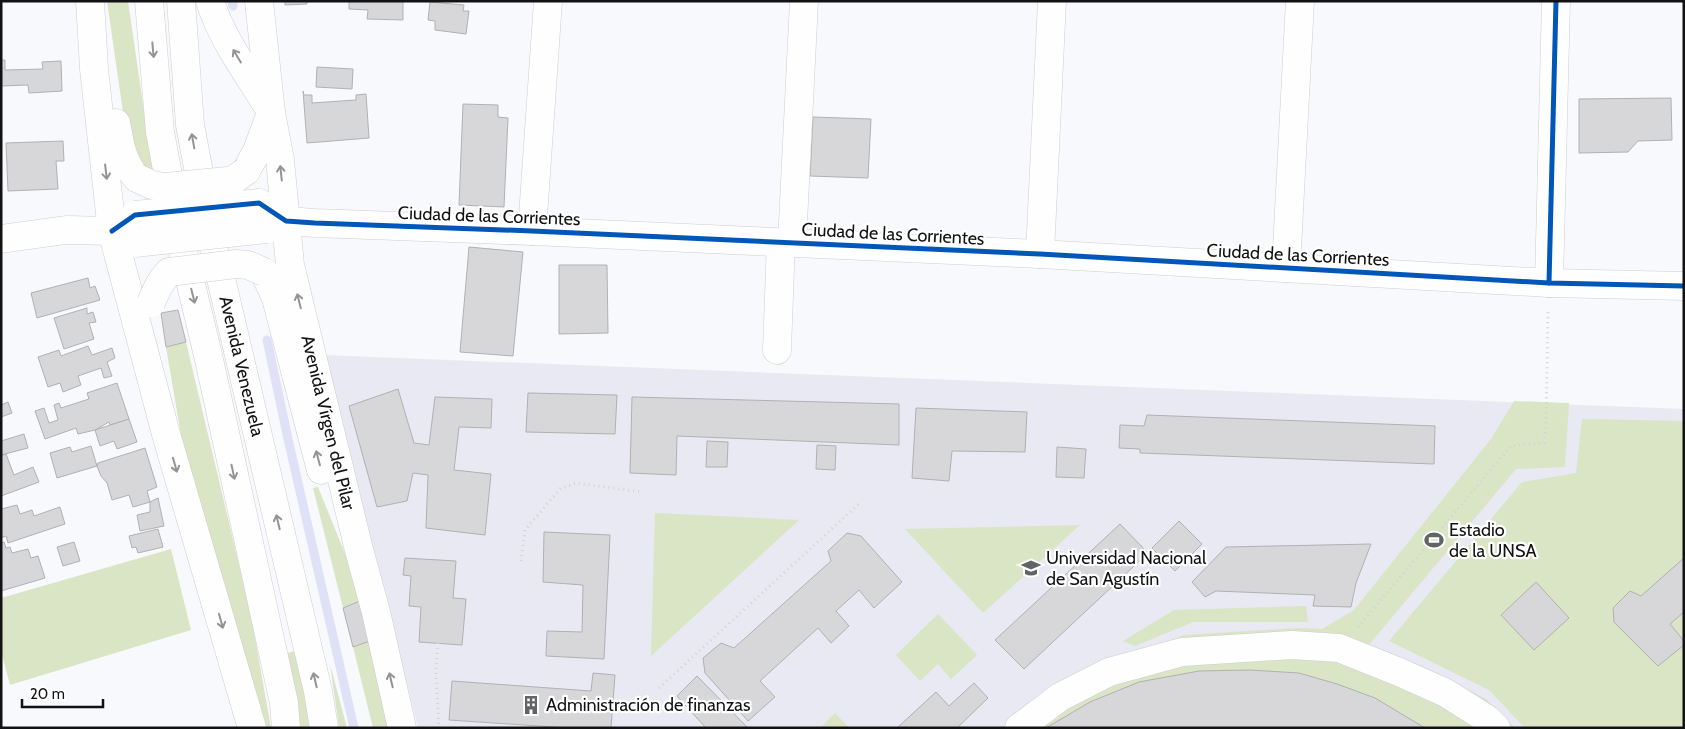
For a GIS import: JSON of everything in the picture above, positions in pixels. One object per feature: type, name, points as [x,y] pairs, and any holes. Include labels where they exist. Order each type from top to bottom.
[{"type":"main road","points":[[92,1],[123,158],[128,169],[137,178],[152,185],[165,187],[235,179],[246,171],[271,112],[224,34],[210,1]]},
{"type":"main road","points":[[92,1],[94,69],[124,237],[166,434],[252,728]]},
{"type":"main road","name":"Avenida Venezuela","points":[[149,1],[160,132],[180,239],[208,354],[284,703],[286,728]]},
{"type":"main road","name":"Avenida Venezuela","points":[[181,1],[190,125],[210,236],[318,691],[324,728]]},
{"type":"main road","name":"Avenida Vírgen del Pilar","points":[[259,1],[271,112],[280,160],[277,225],[290,265],[359,550],[376,612],[402,728]]},
{"type":"main road","points":[[532,231],[548,1]]},
{"type":"main road","points":[[777,350],[804,1]]},
{"type":"main road","points":[[1040,254],[1052,1]]},
{"type":"main road","points":[[1286,268],[1300,1]]},
{"type":"main road","points":[[1549,283],[1556,1]]},
{"type":"main road","name":"Ciudad de las Corrientes","points":[[124,237],[135,215],[259,203],[277,225]]},
{"type":"main road","name":"Ciudad de las Corrientes","points":[[124,237],[277,225],[315,224],[786,242],[1040,254],[1549,283],[1684,286]]},
{"type":"main road","points":[[1,239],[66,230],[124,237]]},
{"type":"main road","points":[[166,434],[151,312],[157,287],[169,272],[236,264],[248,265],[264,272],[276,298],[322,475],[359,550]]},
{"type":"main road","points":[[1019,728],[1060,697],[1109,672],[1182,652],[1292,645],[1339,648],[1446,693],[1487,719],[1496,728]]},
{"type":"path","points":[[1339,648],[1511,446],[1544,443],[1549,283]]},
{"type":"path","points":[[521,561],[525,530],[560,489],[576,483],[642,492]]},
{"type":"path","points":[[659,688],[861,502]]},
{"type":"path","points":[[438,643],[436,673],[439,728]]},
{"type":"shaded area","name":"Universidad Nacional de San Agustín","points":[[324,355],[1684,409],[1684,728],[418,728]]},
{"type":"green space","points":[[107,1],[128,1],[153,173],[134,157],[123,112]]},
{"type":"green space","points":[[186,342],[251,615],[271,728],[265,728],[182,441],[166,347]]},
{"type":"green space","name":"Estadio de la UNSA","points":[[1514,401],[1569,403],[1565,467],[1516,469],[1368,646],[1422,666],[1486,699],[1515,728],[1011,728],[1074,679],[1184,635],[1296,628],[1322,629],[1354,610],[1491,439]]},
{"type":"green space","points":[[1582,419],[1684,421],[1684,728],[1525,728],[1489,690],[1389,641],[1522,482],[1576,473]]},
{"type":"green space","points":[[318,487],[348,561],[360,601],[343,608],[313,488]]},
{"type":"green space","points":[[655,513],[799,520],[651,656]]},
{"type":"green space","points":[[1080,525],[983,613],[905,529]]},
{"type":"green space","points":[[171,549],[191,630],[10,685],[1,651],[1,598]]},
{"type":"green space","points":[[1306,606],[1308,622],[1193,622],[1135,646],[1123,641],[1174,610]]},
{"type":"green space","points":[[938,614],[977,655],[951,679],[938,664],[920,681],[896,655]]},
{"type":"green space","points":[[370,641],[391,728],[373,728],[353,647]]},
{"type":"green space","points":[[295,651],[312,728],[298,728],[287,653]]},
{"type":"green space","points":[[330,664],[347,728],[339,728]]},
{"type":"green space","points":[[835,713],[849,728],[820,728]]},
{"type":"building","points":[[285,1],[307,1],[307,4],[285,5]]},
{"type":"building","points":[[349,1],[403,1],[403,20],[367,19],[368,10],[349,9]]},
{"type":"building","points":[[430,2],[464,5],[463,11],[469,11],[466,34],[435,30],[435,21],[428,20]]},
{"type":"building","points":[[1,60],[5,60],[5,70],[43,69],[42,62],[61,61],[62,91],[29,93],[28,85],[1,86]]},
{"type":"building","points":[[317,67],[353,69],[352,89],[316,87]]},
{"type":"building","points":[[303,91],[304,95],[312,95],[312,103],[356,100],[356,95],[366,94],[369,138],[307,143]]},
{"type":"building","points":[[1671,98],[1672,140],[1638,141],[1628,152],[1579,153],[1579,99]]},
{"type":"building","points":[[463,104],[498,105],[498,117],[508,118],[504,207],[459,205]]},
{"type":"building","points":[[813,117],[871,119],[868,178],[810,176]]},
{"type":"building","points":[[63,141],[64,161],[56,161],[58,189],[8,191],[6,143]]},
{"type":"building","points":[[469,247],[523,252],[513,356],[460,352]]},
{"type":"building","points":[[559,265],[607,265],[608,333],[559,334]]},
{"type":"building","points":[[88,278],[90,288],[95,286],[100,300],[37,318],[31,293]]},
{"type":"building","points":[[87,308],[87,314],[93,312],[96,322],[89,323],[94,339],[64,349],[54,318]]},
{"type":"building","points":[[178,310],[186,342],[166,347],[161,313]]},
{"type":"building","points":[[88,346],[92,355],[112,348],[115,358],[107,362],[112,376],[104,378],[101,368],[78,376],[81,385],[63,392],[60,383],[48,387],[38,357],[59,350],[61,356]]},
{"type":"building","points":[[117,383],[129,419],[110,425],[109,422],[95,430],[78,434],[76,428],[45,439],[35,411],[44,408],[49,423],[58,420],[54,405],[59,403],[61,408],[89,399],[87,393]]},
{"type":"building","points":[[398,389],[414,443],[429,445],[435,397],[492,399],[491,428],[459,427],[454,470],[491,474],[485,535],[426,528],[428,475],[413,473],[407,501],[377,507],[349,406]]},
{"type":"building","points":[[528,393],[617,395],[615,434],[526,432]]},
{"type":"building","points":[[632,397],[899,404],[899,445],[677,436],[676,475],[630,473]]},
{"type":"building","points":[[8,402],[12,413],[1,417],[1,405]]},
{"type":"building","points":[[916,408],[1027,412],[1025,452],[952,451],[949,481],[912,478]]},
{"type":"building","points":[[1147,415],[1435,426],[1434,464],[1140,453],[1140,449],[1119,448],[1120,425],[1144,426]]},
{"type":"building","points":[[129,419],[137,442],[117,449],[114,441],[100,446],[95,430]]},
{"type":"building","points":[[24,434],[28,448],[1,455],[1,441]]},
{"type":"building","points":[[707,441],[728,442],[727,467],[706,467]]},
{"type":"building","points":[[817,445],[836,446],[835,470],[816,469]]},
{"type":"building","points":[[91,446],[97,466],[57,478],[50,453],[70,447],[72,452]]},
{"type":"building","points":[[1057,447],[1086,449],[1084,478],[1056,477]]},
{"type":"building","points":[[145,448],[157,487],[147,491],[150,502],[133,507],[129,495],[112,500],[107,483],[101,476],[97,466],[98,463]]},
{"type":"building","points":[[6,454],[14,475],[33,467],[39,482],[1,496],[1,456]]},
{"type":"building","points":[[158,498],[164,526],[140,531],[137,515],[150,512],[150,502]]},
{"type":"building","points":[[17,505],[20,514],[32,510],[34,516],[60,507],[65,524],[8,543],[6,536],[1,538],[1,509]]},
{"type":"building","points":[[1179,521],[1202,544],[1175,571],[1152,548]]},
{"type":"building","points":[[1120,524],[1148,553],[1024,669],[995,640]]},
{"type":"building","points":[[158,529],[163,547],[138,553],[136,547],[132,548],[129,536]]},
{"type":"building","points":[[544,532],[610,535],[604,659],[546,656],[547,631],[582,632],[583,585],[543,582]]},
{"type":"building","points":[[847,533],[861,536],[902,582],[874,608],[859,590],[836,611],[849,626],[831,643],[818,628],[760,681],[775,697],[748,721],[705,673],[703,658],[721,643],[734,648],[831,561],[828,551]]},
{"type":"building","points":[[4,542],[6,548],[10,547],[12,553],[28,549],[31,558],[38,556],[45,578],[1,591],[1,543]]},
{"type":"building","points":[[74,542],[80,561],[63,566],[57,547]]},
{"type":"building","points":[[1371,544],[1356,583],[1351,607],[1313,606],[1315,595],[1216,591],[1205,597],[1192,582],[1226,547]]},
{"type":"building","points":[[405,558],[456,561],[453,598],[466,599],[462,645],[419,642],[421,607],[409,606],[411,576],[403,575]]},
{"type":"building","points":[[1684,558],[1684,612],[1670,624],[1684,641],[1684,645],[1658,666],[1614,622],[1613,608],[1630,591],[1641,596]]},
{"type":"building","points":[[1536,582],[1569,618],[1534,650],[1501,615]]},
{"type":"building","points":[[360,601],[370,641],[353,647],[343,608]]},
{"type":"building","points":[[1250,670],[1299,673],[1337,684],[1375,698],[1425,728],[1046,728],[1090,702],[1139,682],[1199,671]]},
{"type":"building","name":"Administración de finanzas","points":[[593,673],[615,675],[611,728],[569,728],[449,720],[452,681],[591,691]]},
{"type":"building","points":[[697,676],[748,728],[706,728],[677,696]]},
{"type":"building","points":[[974,683],[988,698],[957,728],[897,728],[936,692],[949,706]]},
{"type":"waterway","points":[[232,1],[233,6]]},
{"type":"waterway","points":[[267,340],[354,728]]},
{"type":"cycle path","points":[[1549,283],[1556,1]]},
{"type":"cycle path","points":[[112,231],[135,215],[259,203],[286,221],[315,223],[1040,254],[1549,283],[1684,286]]},
{"type":"place","name":"Estadio de la UNSA","points":[[1434,540]]},
{"type":"place","name":"Universidad Nacional de San Agustín","points":[[1031,568]]},
{"type":"place","name":"Administración de finanzas","points":[[531,705]]}]
